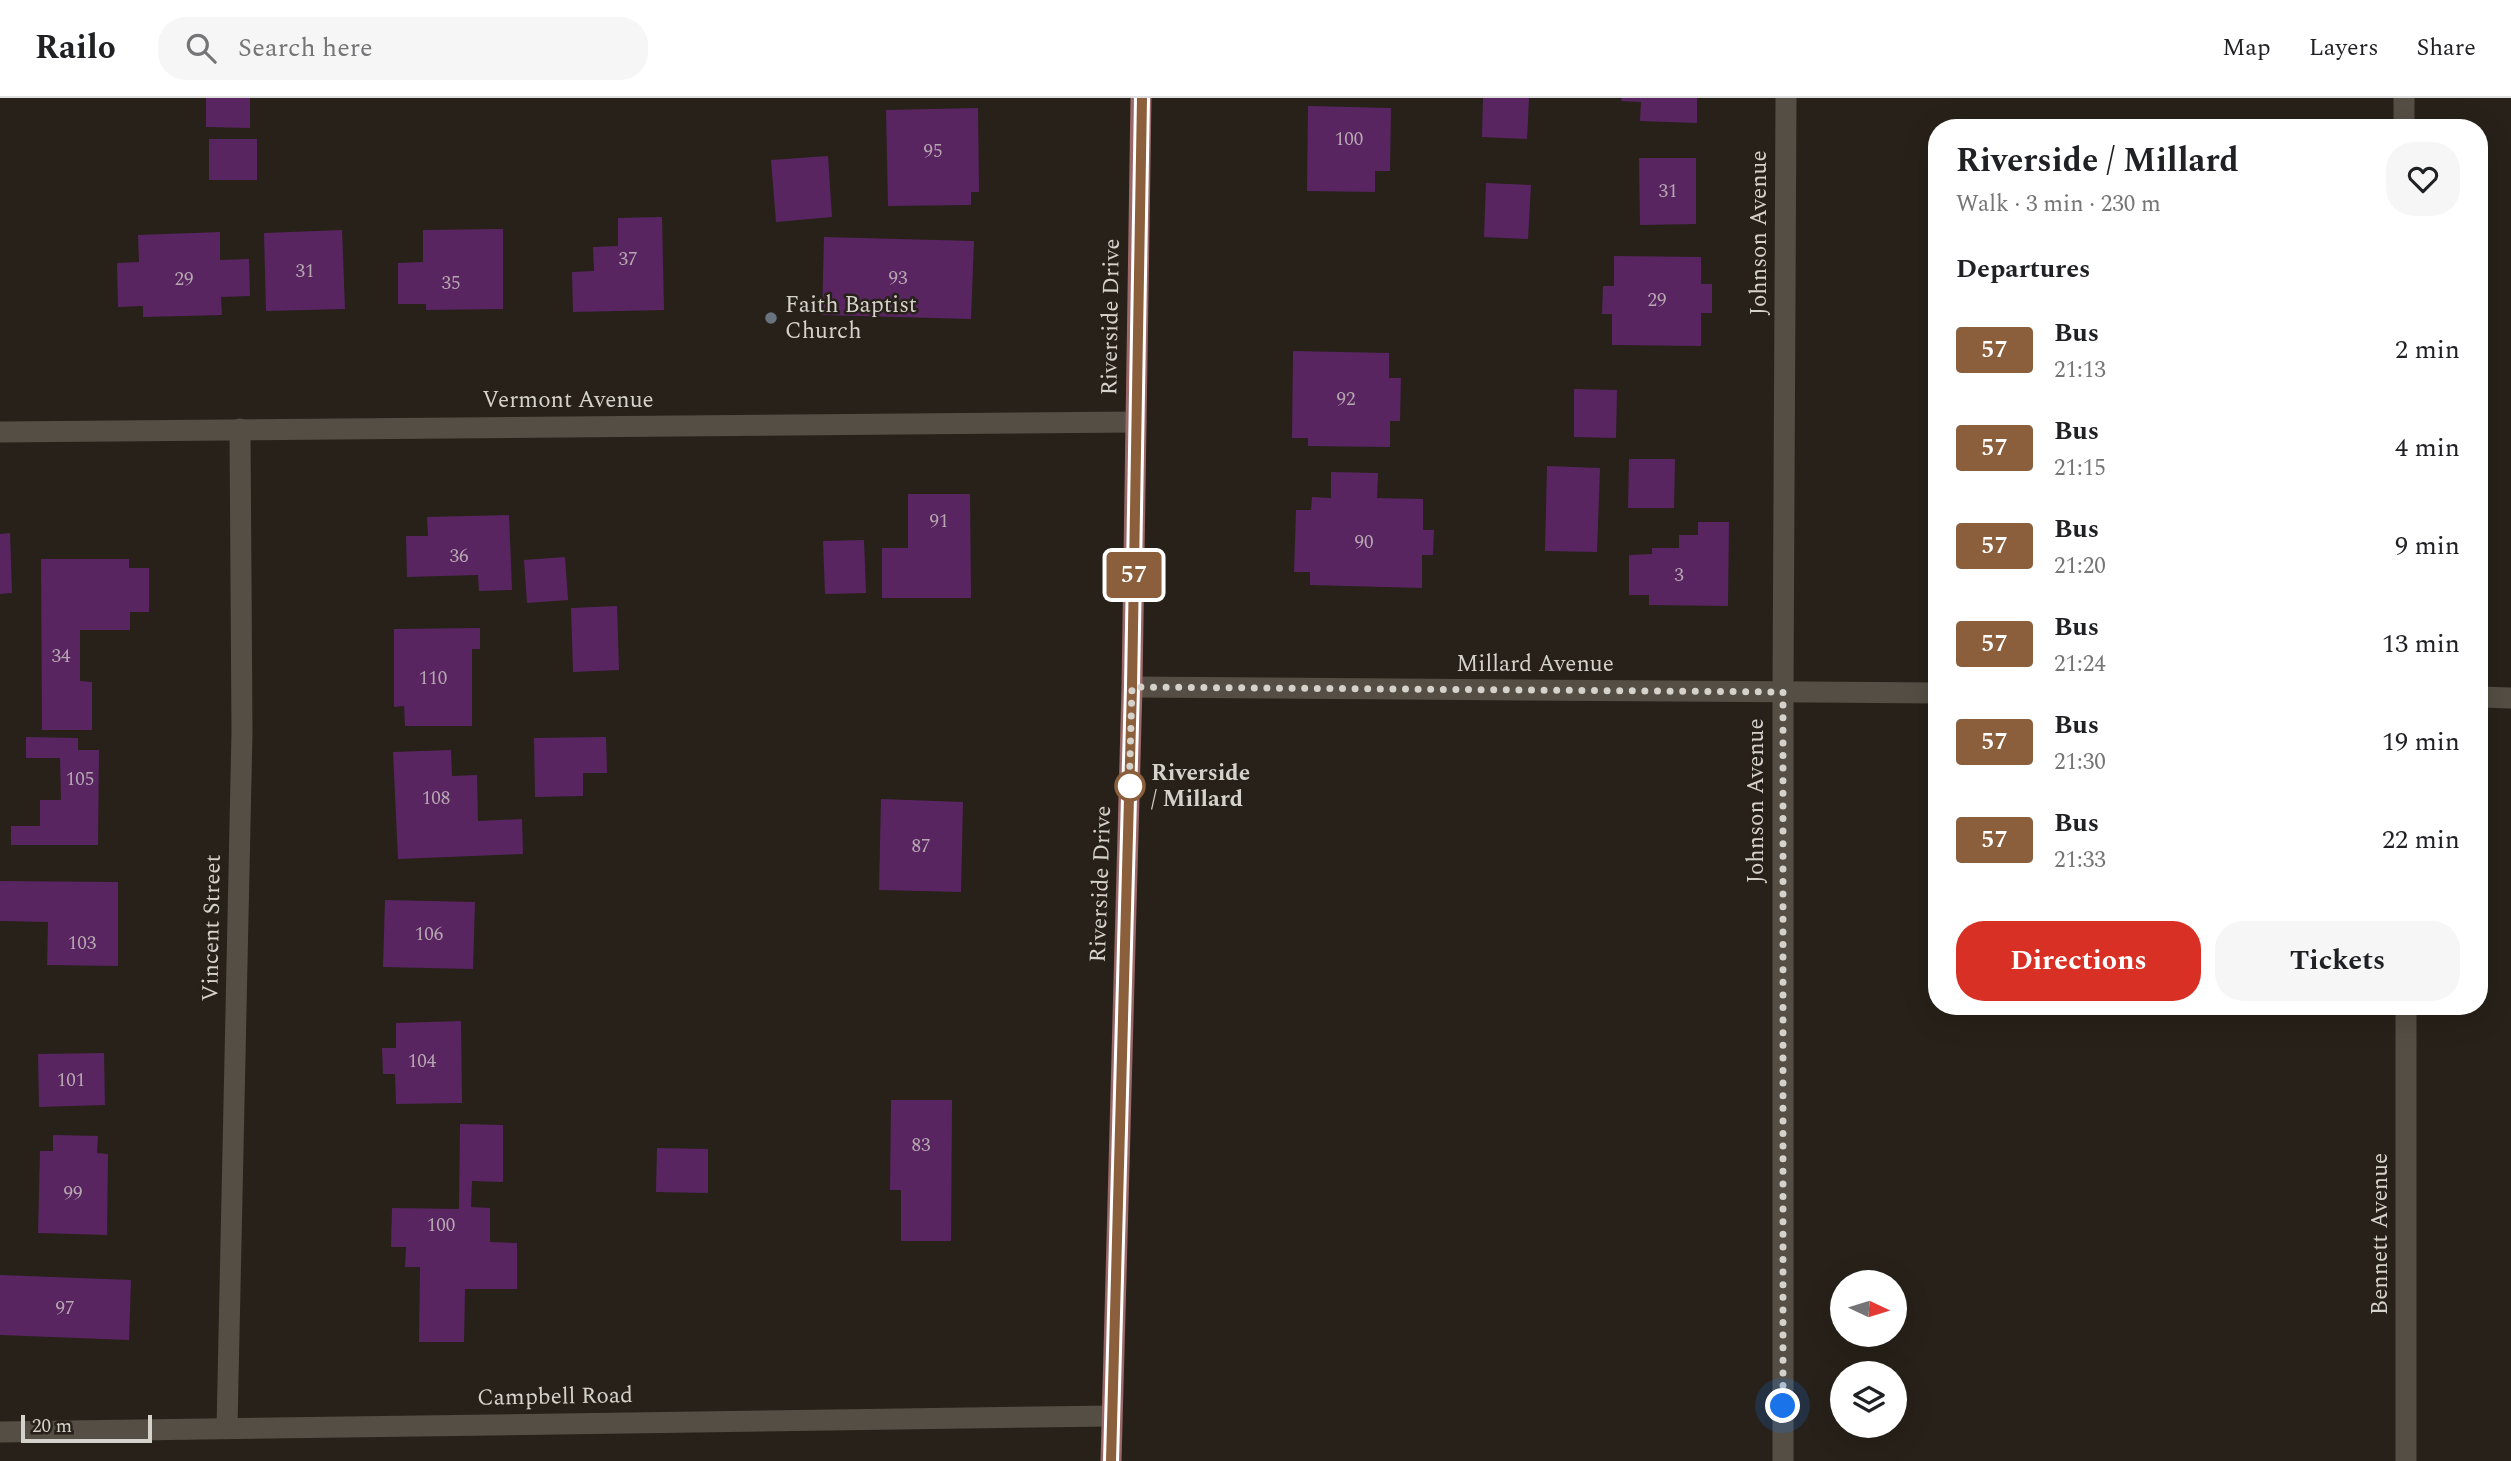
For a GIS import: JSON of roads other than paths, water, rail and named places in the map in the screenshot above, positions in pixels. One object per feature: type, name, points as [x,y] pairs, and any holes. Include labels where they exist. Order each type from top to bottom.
[{"type":"main road","name":"Riverside Drive","points":[[1111,1461],[1132,687],[1142,98]]},
{"type":"street","name":"Johnson Avenue","points":[[1783,1461],[1786,98]]},
{"type":"street","points":[[2404,98],[2404,119]]},
{"type":"street","name":"Vermont Avenue","points":[[0,432],[1136,422]]},
{"type":"street","name":"Vincent Street","points":[[227,1428],[242,746],[240,429]]},
{"type":"street","name":"Millard Avenue","points":[[1132,687],[1928,693]]},
{"type":"street","points":[[2488,698],[2511,698]]},
{"type":"street","name":"Bennett Avenue","points":[[2406,1015],[2406,1461]]},
{"type":"street","name":"Campbell Road","points":[[0,1432],[1111,1416]]},
{"type":"place","name":"Faith Baptist Church","points":[[771,318]]},
{"type":"place","name":"Riverside / Millard","points":[[1130,786]]}]
